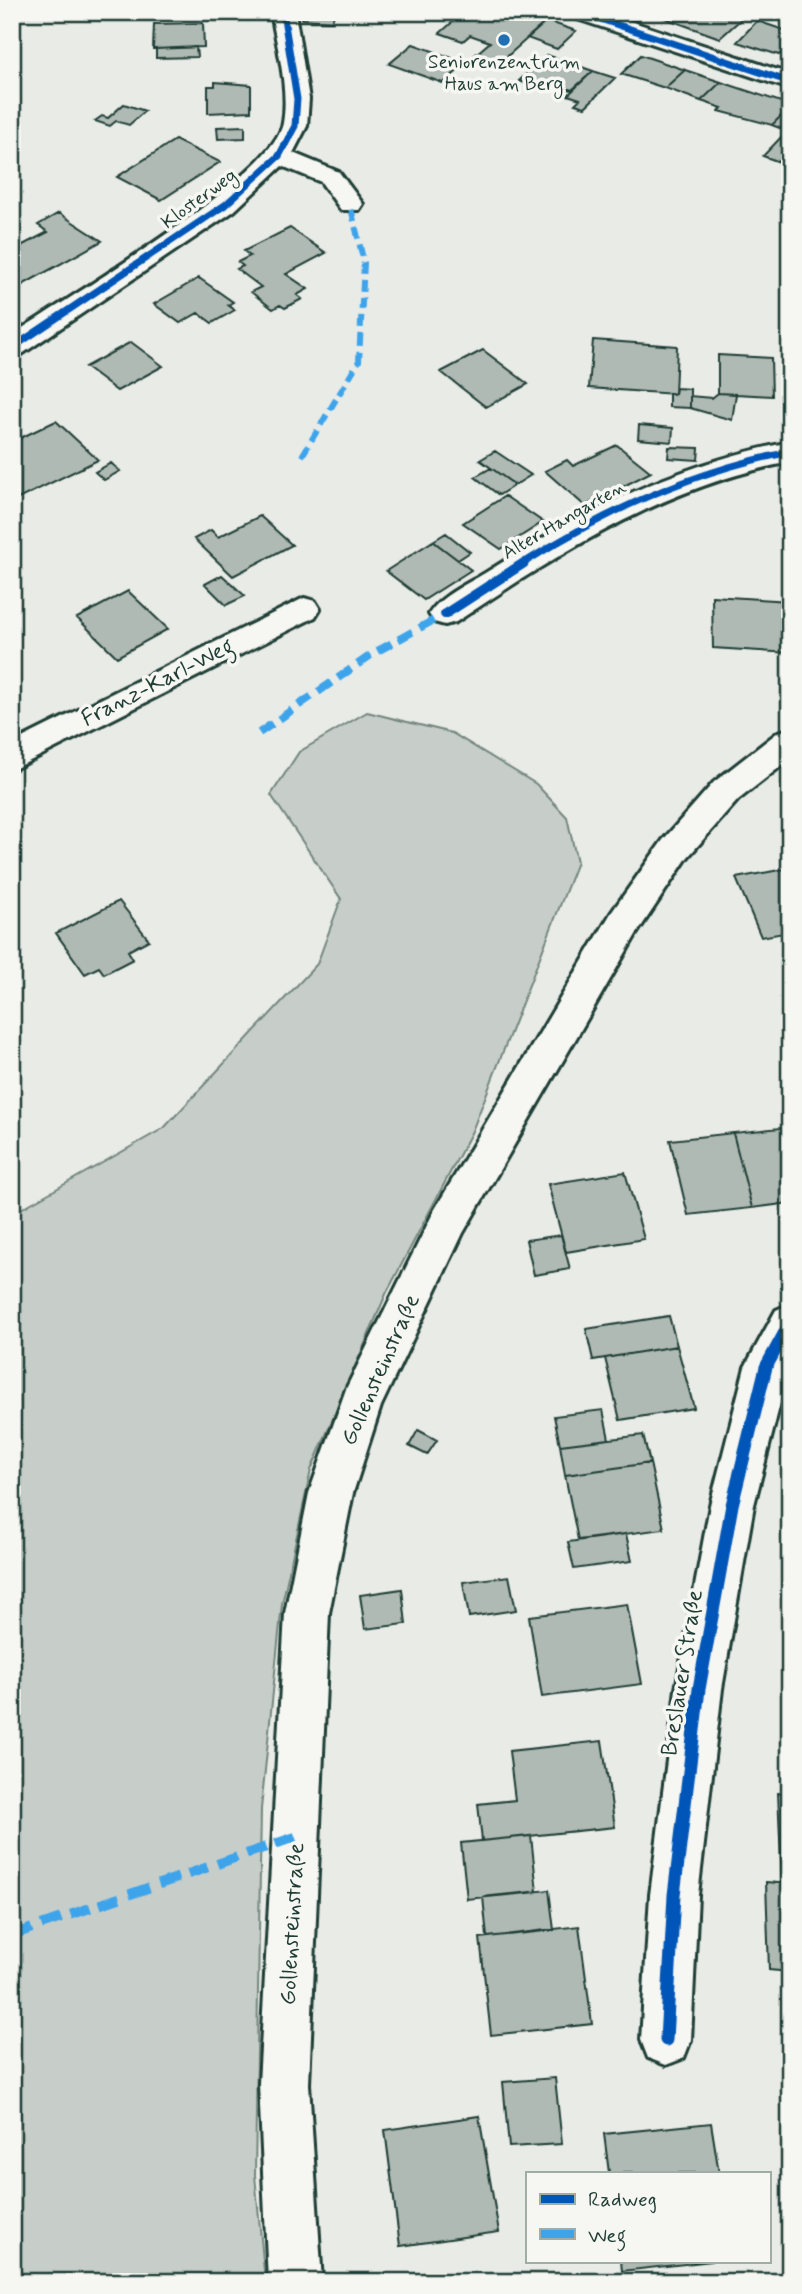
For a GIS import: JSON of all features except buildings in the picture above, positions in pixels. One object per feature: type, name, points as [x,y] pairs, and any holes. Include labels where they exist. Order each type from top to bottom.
[{"type":"street","name":"Klosterweg","points":[[12,348],[225,205],[279,156],[295,126],[297,99],[283,12]]},
{"type":"street","points":[[579,12],[790,82]]},
{"type":"street","points":[[279,156],[330,177],[350,204]]},
{"type":"street","name":"Alter Hangarten","points":[[445,614],[557,541],[616,508],[720,468],[790,452]]},
{"type":"street","name":"Franz-Karl-Weg","points":[[12,758],[304,609]]},
{"type":"street","name":"Gollensteinstraße","points":[[295,2282],[284,2084],[307,1613],[331,1493],[361,1403],[449,1222],[624,923],[675,849],[726,791],[790,741]]},
{"type":"street","name":"Breslauer Straße","points":[[666,2040],[674,1895],[699,1689],[732,1504],[766,1367],[790,1323]]},
{"type":"shaded area","points":[[367,712],[452,733],[536,784],[567,817],[577,862],[472,1131],[386,1294],[311,1470],[282,1604],[261,1809],[255,2175],[265,2282],[12,2282],[12,1214],[164,1128],[317,964],[341,899],[271,795],[299,752]]},
{"type":"marked path","points":[[302,456],[359,361],[364,263],[350,204]]},
{"type":"marked path","points":[[259,733],[374,653],[445,614]]},
{"type":"marked path","points":[[12,1935],[298,1836]]},
{"type":"cycle path","points":[[12,348],[225,205],[279,156],[295,126],[297,99],[283,12]]},
{"type":"cycle path","points":[[579,12],[790,82]]},
{"type":"cycle path","points":[[445,614],[567,537],[652,493],[696,475],[790,452]]},
{"type":"cycle path","points":[[666,2040],[674,1895],[699,1689],[732,1505],[766,1367],[790,1323]]},
{"type":"place","name":"Seniorenzentrum Haus am Berg","points":[[504,40]]}]
